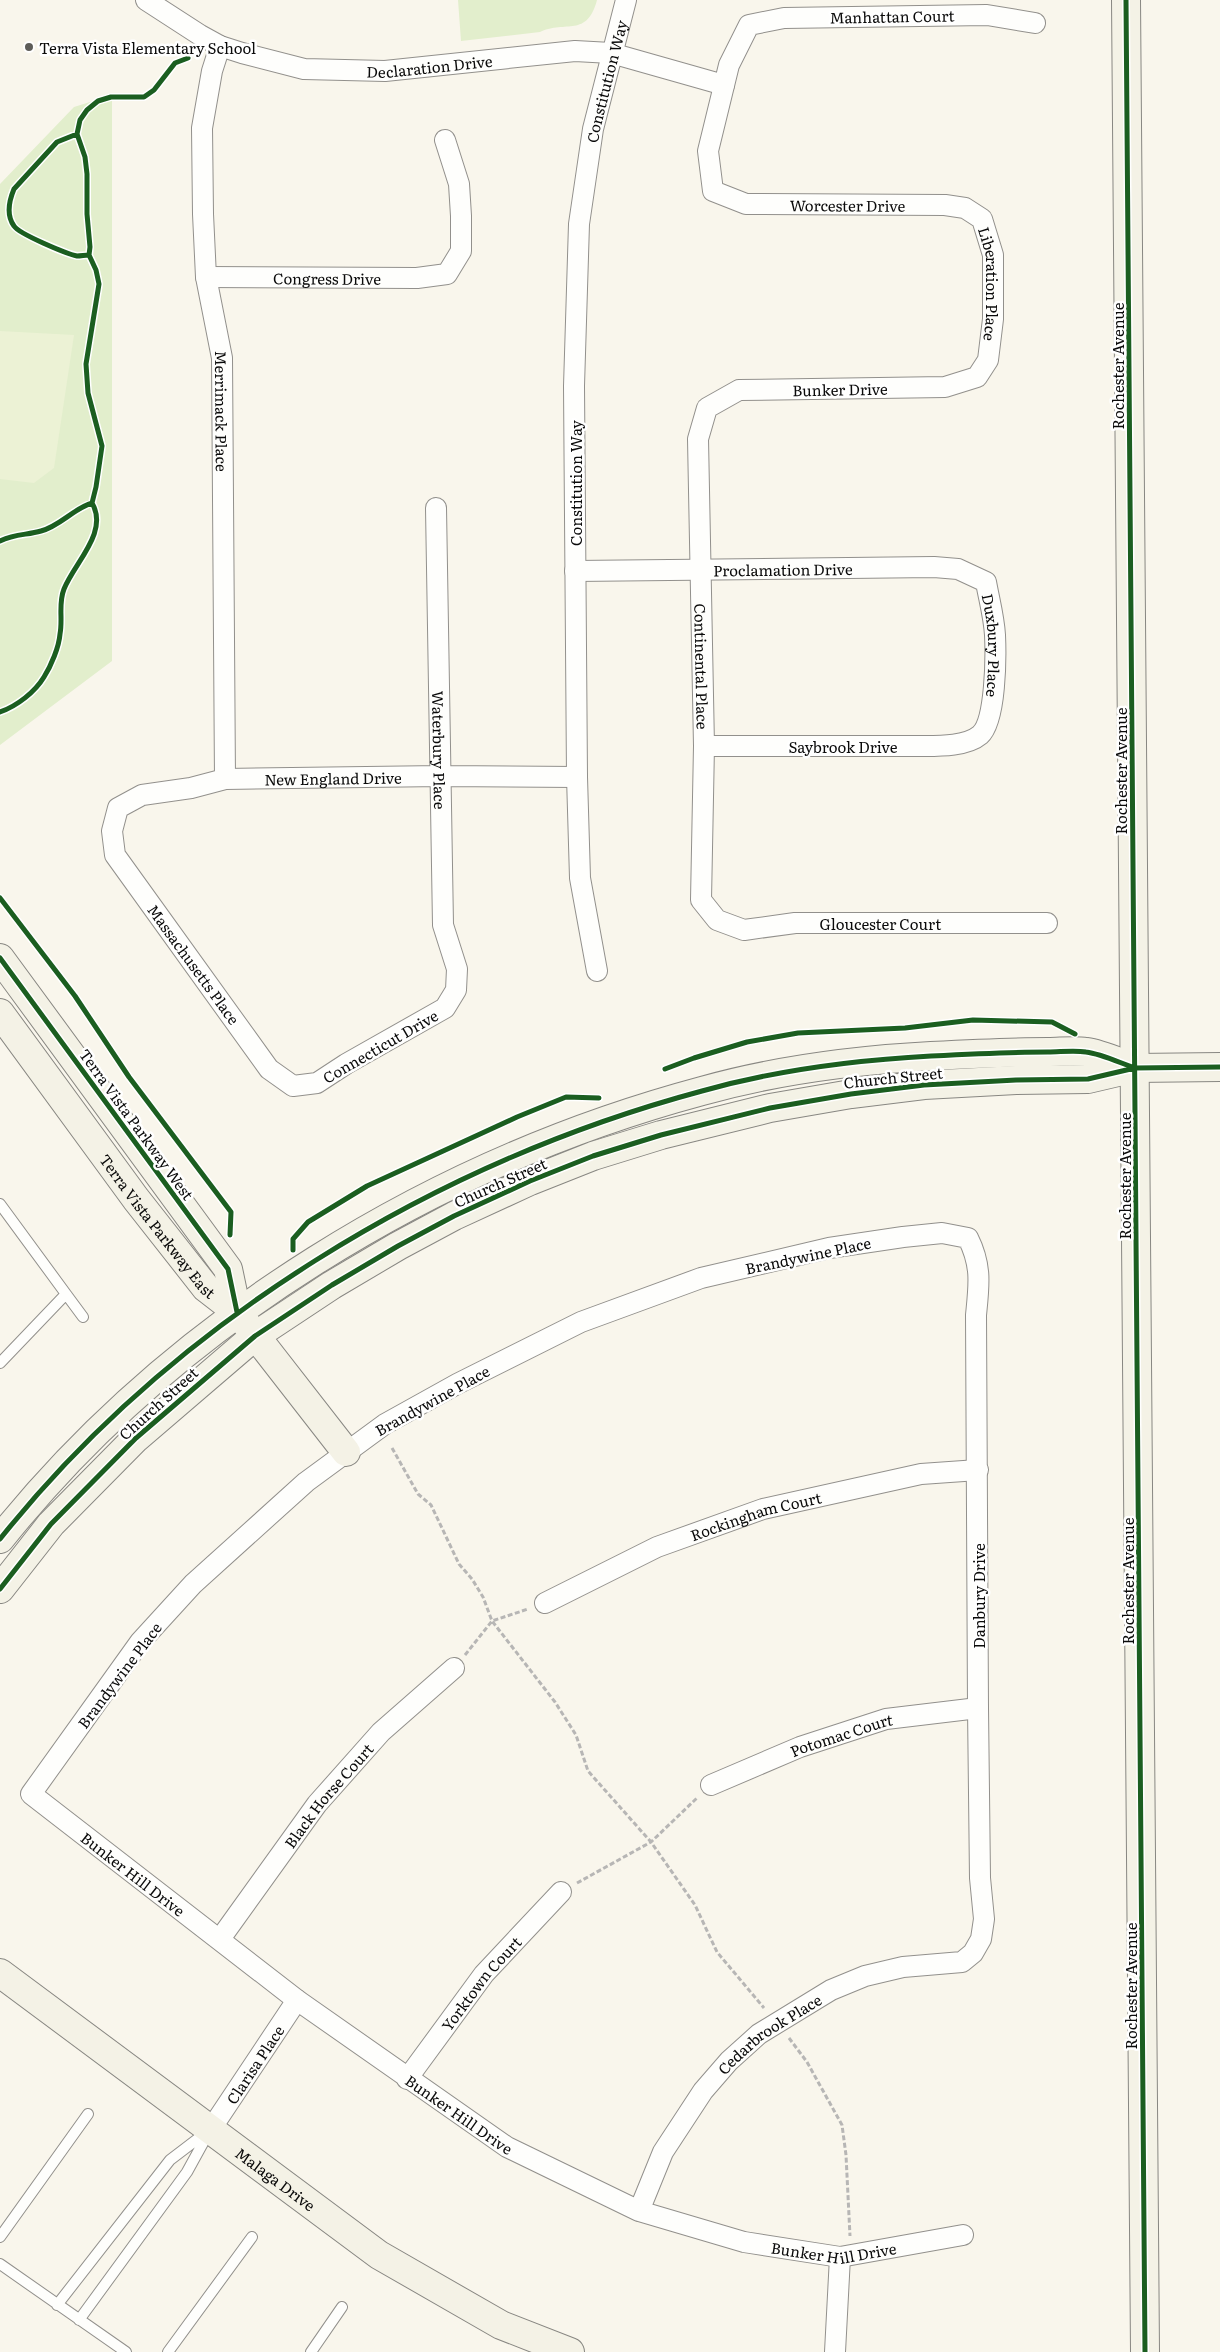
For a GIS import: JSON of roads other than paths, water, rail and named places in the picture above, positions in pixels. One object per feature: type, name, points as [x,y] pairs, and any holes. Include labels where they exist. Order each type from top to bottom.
[{"type":"main road","name":"Rochester Avenue","points":[[1126,0],[1145,2352]]},
{"type":"main road","name":"Terra Vista Parkway West","points":[[0,958],[228,1269],[237,1312]]},
{"type":"main road","name":"Terra Vista Parkway East","points":[[0,1013],[136,1198],[210,1294],[237,1312],[346,1452]]},
{"type":"main road","name":"Church Street","points":[[0,1538],[33,1497],[145,1386],[237,1312],[316,1260],[386,1219],[514,1155],[578,1131],[703,1090],[836,1066],[908,1058],[1000,1052],[1087,1052],[1135,1068]]},
{"type":"main road","name":"Church Street","points":[[0,1588],[51,1524],[136,1438],[255,1336],[332,1285],[398,1246],[462,1212],[593,1156],[660,1135],[770,1108],[851,1094],[933,1084],[1088,1079],[1135,1068],[1220,1067]]},
{"type":"main road","name":"Malaga Drive","points":[[0,1973],[380,2255],[501,2324],[570,2352]]},
{"type":"street","name":"Declaration Drive","points":[[146,0],[220,46],[242,54],[304,69],[385,71],[553,52],[611,53],[724,84]]},
{"type":"street","name":"Constitution Way","points":[[597,971],[580,878],[574,386],[579,224],[593,129],[626,0]]},
{"type":"street","name":"Manhattan Court","points":[[724,84],[729,65],[749,24],[784,18],[987,15],[1036,23]]},
{"type":"street","name":"Merrimack Place","points":[[220,46],[212,70],[202,128],[206,277],[222,358],[226,779]]},
{"type":"street","name":"Worcester Drive","points":[[724,84],[708,151],[713,191],[746,204],[945,205],[965,208],[982,219]]},
{"type":"street","name":"Congress Drive","points":[[206,277],[417,278],[447,274],[461,251],[461,233],[459,184],[445,140]]},
{"type":"street","name":"Liberation Place","points":[[976,377],[988,360],[993,319],[994,255],[982,219]]},
{"type":"street","name":"Bunker Drive","points":[[707,408],[739,390],[945,387],[976,377]]},
{"type":"street","name":"Continental Place","points":[[707,408],[698,439],[699,569],[704,746],[702,900],[717,920]]},
{"type":"street","name":"Waterbury Place","points":[[436,508],[443,925],[457,969],[456,990]]},
{"type":"street","name":"Proclamation Drive","points":[[576,572],[934,566],[958,569],[986,582]]},
{"type":"street","name":"Duxbury Place","points":[[980,735],[992,714],[994,687],[995,634],[986,582]]},
{"type":"street","name":"Saybrook Drive","points":[[704,746],[956,745],[980,735]]},
{"type":"street","name":"New England Drive","points":[[112,831],[118,808],[142,795],[191,788],[226,779],[440,776],[578,778]]},
{"type":"street","name":"Massachusetts Place","points":[[112,831],[115,855],[269,1069],[293,1086]]},
{"type":"street","name":"Gloucester Court","points":[[717,920],[744,930],[795,923],[1047,923]]},
{"type":"street","name":"Connecticut Drive","points":[[293,1086],[317,1083],[346,1064],[444,1008],[456,990]]},
{"type":"street","name":"Brandywine Place","points":[[31,1794],[140,1642],[193,1584],[306,1482],[385,1424],[457,1384],[581,1322],[701,1278],[829,1248],[902,1237],[942,1232],[968,1238]]},
{"type":"street","name":"Danbury Drive","points":[[968,1238],[976,1254],[980,1274],[976,1315],[978,1708],[980,1878],[984,1919],[981,1939],[973,1953]]},
{"type":"street","name":"Rockingham Court","points":[[545,1603],[657,1547],[764,1508],[922,1474],[978,1470]]},
{"type":"street","name":"Black Horse Court","points":[[220,1939],[317,1804],[381,1732],[454,1668]]},
{"type":"street","name":"Potomac Court","points":[[710,1785],[800,1747],[886,1719],[978,1708]]},
{"type":"street","name":"Bunker Hill Drive","points":[[31,1794],[297,2000],[506,2147],[639,2211],[744,2242],[846,2256],[963,2235]]},
{"type":"street","name":"Yorktown Court","points":[[407,2079],[484,1974],[561,1892]]},
{"type":"street","name":"Cedarbrook Place","points":[[639,2211],[663,2152],[703,2091],[729,2061],[759,2034],[831,1990],[865,1976],[903,1967],[962,1962],[973,1953]]},
{"type":"street","name":"Clarisa Place","points":[[211,2129],[297,2000]]},
{"type":"street","points":[[835,2352],[846,2256]]},
{"type":"lane","points":[[0,1204],[83,1317]]},
{"type":"lane","points":[[0,1362],[66,1294]]},
{"type":"lane","points":[[0,2237],[88,2114]]},
{"type":"lane","points":[[58,2305],[170,2160],[211,2129]]},
{"type":"lane","points":[[79,2320],[187,2172],[211,2129]]},
{"type":"lane","points":[[168,2352],[252,2236]]},
{"type":"lane","points":[[0,2264],[126,2352]]},
{"type":"lane","points":[[311,2352],[342,2307]]},
{"type":"place","name":"Terra Vista Elementary School","points":[[29,47]]}]
